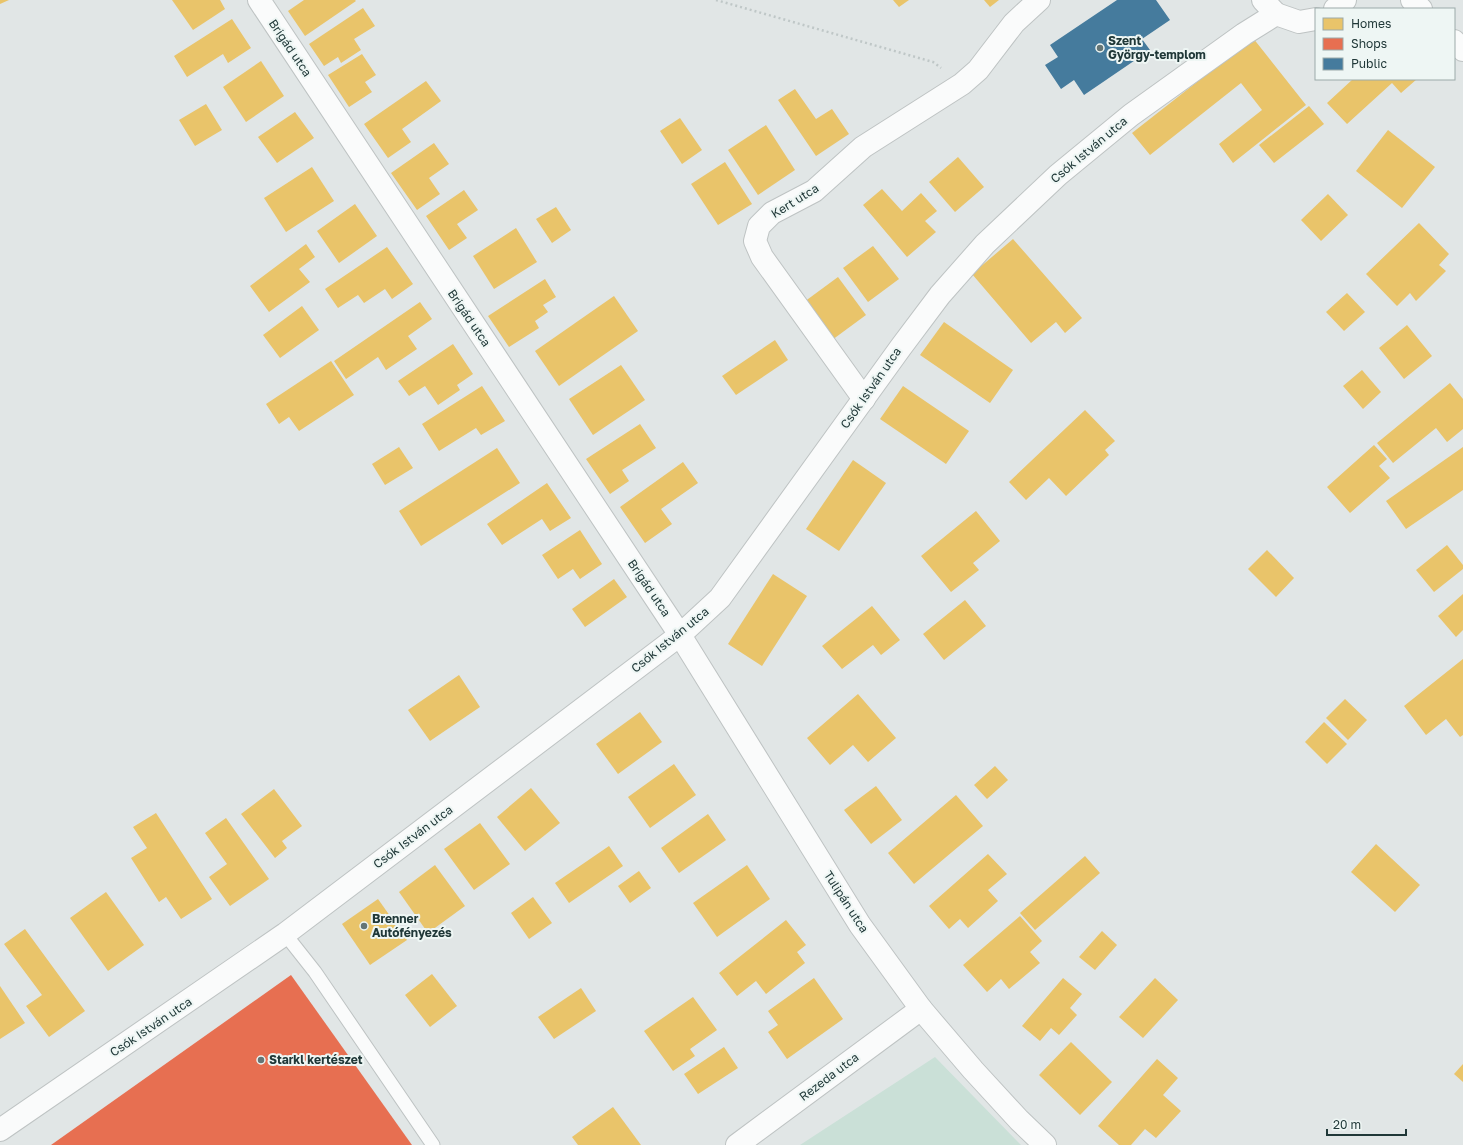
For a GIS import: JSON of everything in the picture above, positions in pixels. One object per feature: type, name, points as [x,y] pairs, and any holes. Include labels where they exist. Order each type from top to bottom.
[{"type":"street","name":"Brigád utca","points":[[259,0],[680,635]]},
{"type":"street","name":"Kert utca","points":[[864,399],[762,257],[756,241],[759,226],[772,214],[814,192],[863,147],[962,84],[978,70],[1014,22],[1039,0]]},
{"type":"street","points":[[1336,8],[1346,0]]},
{"type":"street","points":[[1412,0],[1420,8]]},
{"type":"street","name":"Csók István utca","points":[[0,1130],[286,934],[680,635],[720,598],[901,347],[945,289],[984,244],[1053,180],[1132,115],[1244,34],[1270,7]]},
{"type":"street","points":[[1270,7],[1299,22],[1315,19]]},
{"type":"street","points":[[1455,42],[1463,50]]},
{"type":"street","name":"Tulipán utca","points":[[680,635],[860,925],[921,1008],[973,1070],[1019,1120],[1045,1145]]},
{"type":"street","name":"Rezeda utca","points":[[737,1145],[921,1008]]},
{"type":"lane","points":[[286,934],[315,972],[433,1145]]},
{"type":"path","points":[[716,0],[933,62],[962,84]]},
{"type":"green space","points":[[935,1057],[1021,1145],[800,1145]]},
{"type":"building: Homes","points":[[0,0],[9,0],[0,4]]},
{"type":"building: Homes","points":[[172,0],[220,0],[225,9],[193,30]]},
{"type":"building: Homes","points":[[304,0],[356,1],[305,36],[288,11]]},
{"type":"building: Homes","points":[[893,0],[909,0],[899,7]]},
{"type":"building: Homes","points":[[984,0],[999,0],[990,7]]},
{"type":"building: Homes","points":[[363,8],[375,26],[354,39],[361,50],[341,63],[338,57],[324,66],[309,44]]},
{"type":"building: Homes","points":[[232,19],[251,48],[228,63],[223,54],[187,77],[174,56]]},
{"type":"building: Homes","points":[[1253,38],[1306,105],[1233,163],[1219,144],[1262,110],[1241,83],[1150,155],[1132,133]]},
{"type":"building: Homes","points":[[362,54],[376,75],[365,82],[372,92],[349,107],[328,75]]},
{"type":"building: Homes","points":[[261,61],[284,96],[246,122],[223,87]]},
{"type":"building: Homes","points":[[1352,80],[1416,80],[1401,93],[1392,83],[1347,124],[1327,103]]},
{"type":"building: Homes","points":[[426,81],[441,101],[402,129],[411,142],[388,158],[364,124]]},
{"type":"building: Homes","points":[[795,89],[816,119],[832,109],[849,134],[816,156],[778,100]]},
{"type":"building: Homes","points":[[206,104],[222,130],[195,146],[179,120]]},
{"type":"building: Homes","points":[[1309,106],[1324,124],[1274,163],[1259,145]]},
{"type":"building: Homes","points":[[295,112],[314,138],[277,163],[258,137]]},
{"type":"building: Homes","points":[[680,118],[702,150],[682,164],[660,131]]},
{"type":"building: Homes","points":[[766,125],[795,170],[758,195],[728,150]]},
{"type":"building: Homes","points":[[1388,130],[1435,167],[1402,208],[1356,171]]},
{"type":"building: Homes","points":[[434,143],[449,164],[429,178],[440,194],[417,210],[391,173]]},
{"type":"building: Homes","points":[[958,157],[984,187],[955,212],[929,182]]},
{"type":"building: Homes","points":[[725,162],[752,204],[718,225],[691,184]]},
{"type":"building: Homes","points":[[312,167],[334,201],[286,232],[264,198]]},
{"type":"building: Homes","points":[[882,189],[902,211],[921,193],[937,211],[925,221],[936,232],[907,257],[863,205]]},
{"type":"building: Homes","points":[[464,190],[478,210],[457,224],[467,238],[449,250],[426,216]]},
{"type":"building: Homes","points":[[1328,194],[1348,215],[1321,241],[1301,220]]},
{"type":"building: Homes","points":[[355,204],[377,236],[339,263],[317,231]]},
{"type":"building: Homes","points":[[556,207],[571,230],[552,243],[536,219]]},
{"type":"building: Homes","points":[[1419,223],[1449,254],[1439,265],[1446,271],[1416,301],[1410,293],[1397,306],[1366,274]]},
{"type":"building: Homes","points":[[516,228],[537,262],[494,289],[473,256]]},
{"type":"building: Homes","points":[[1013,239],[1082,318],[1065,333],[1056,322],[1031,343],[972,274]]},
{"type":"building: Homes","points":[[306,244],[315,257],[299,269],[310,282],[269,312],[250,286]]},
{"type":"building: Homes","points":[[873,246],[899,279],[868,302],[843,268]]},
{"type":"building: Homes","points":[[387,247],[413,284],[392,299],[385,289],[364,303],[358,295],[338,308],[325,289]]},
{"type":"building: Homes","points":[[838,277],[866,315],[832,340],[804,302]]},
{"type":"building: Homes","points":[[545,279],[556,297],[543,305],[548,312],[535,321],[539,328],[509,347],[488,316]]},
{"type":"building: Homes","points":[[1347,293],[1365,312],[1344,331],[1326,312]]},
{"type":"building: Homes","points":[[614,296],[638,331],[559,386],[535,351]]},
{"type":"building: Homes","points":[[420,302],[432,319],[408,336],[417,349],[386,370],[378,357],[346,379],[334,361]]},
{"type":"building: Homes","points":[[302,306],[319,330],[280,358],[263,335]]},
{"type":"building: Homes","points":[[944,322],[1013,370],[990,403],[920,355]]},
{"type":"building: Homes","points":[[1407,325],[1432,356],[1404,379],[1379,348]]},
{"type":"building: Homes","points":[[775,340],[788,360],[736,395],[722,376]]},
{"type":"building: Homes","points":[[453,344],[473,374],[457,385],[460,390],[438,405],[425,386],[409,396],[398,381]]},
{"type":"building: Homes","points":[[331,361],[354,395],[299,431],[289,417],[279,424],[266,404]]},
{"type":"building: Homes","points":[[621,365],[645,400],[593,435],[569,399]]},
{"type":"building: Homes","points":[[1362,370],[1381,392],[1363,409],[1343,386]]},
{"type":"building: Homes","points":[[1450,383],[1463,399],[1463,429],[1447,442],[1436,428],[1393,463],[1377,443]]},
{"type":"building: Homes","points":[[482,386],[505,421],[481,435],[476,428],[439,451],[422,424]]},
{"type":"building: Homes","points":[[903,386],[969,431],[946,464],[880,419]]},
{"type":"building: Homes","points":[[1085,410],[1115,441],[1105,450],[1109,455],[1066,496],[1049,478],[1026,500],[1009,482]]},
{"type":"building: Homes","points":[[640,424],[656,448],[622,470],[629,481],[610,494],[586,459]]},
{"type":"building: Homes","points":[[1374,445],[1387,459],[1379,466],[1390,478],[1350,513],[1327,487]]},
{"type":"building: Homes","points":[[399,447],[413,468],[385,485],[372,464]]},
{"type":"building: Homes","points":[[1463,447],[1463,490],[1406,529],[1386,501]]},
{"type":"building: Homes","points":[[497,448],[520,483],[421,546],[399,511]]},
{"type":"building: Homes","points":[[853,460],[886,483],[839,551],[806,529]]},
{"type":"building: Homes","points":[[683,462],[698,483],[661,509],[672,524],[645,543],[620,507]]},
{"type":"building: Homes","points":[[547,483],[571,518],[550,531],[542,519],[502,545],[487,524]]},
{"type":"building: Homes","points":[[976,511],[1000,541],[973,563],[979,570],[951,592],[921,556]]},
{"type":"building: Homes","points":[[580,530],[602,564],[580,579],[573,569],[558,579],[542,555]]},
{"type":"building: Homes","points":[[1447,545],[1463,565],[1463,569],[1434,592],[1416,570]]},
{"type":"building: Homes","points":[[1267,550],[1294,578],[1276,597],[1248,569]]},
{"type":"building: Homes","points":[[773,574],[807,596],[762,666],[728,644]]},
{"type":"building: Homes","points":[[614,579],[627,597],[585,627],[572,609]]},
{"type":"building: Homes","points":[[1463,594],[1463,630],[1456,637],[1438,616]]},
{"type":"building: Homes","points":[[965,600],[986,626],[944,660],[923,634]]},
{"type":"building: Homes","points":[[872,606],[900,640],[881,655],[873,645],[842,669],[822,646]]},
{"type":"building: Homes","points":[[1463,659],[1463,735],[1460,737],[1446,719],[1426,735],[1404,706]]},
{"type":"building: Homes","points":[[459,675],[480,707],[430,741],[408,710]]},
{"type":"building: Homes","points":[[858,694],[896,738],[868,762],[853,745],[830,765],[807,738]]},
{"type":"building: Homes","points":[[1345,699],[1367,720],[1348,740],[1326,718]]},
{"type":"building: Homes","points":[[640,712],[662,742],[618,774],[596,744]]},
{"type":"building: Homes","points":[[1324,722],[1347,744],[1327,764],[1305,742]]},
{"type":"building: Homes","points":[[674,764],[696,795],[650,828],[628,797]]},
{"type":"building: Homes","points":[[995,766],[1008,780],[987,799],[974,785]]},
{"type":"building: Homes","points":[[876,786],[902,820],[871,844],[844,810]]},
{"type":"building: Homes","points":[[531,788],[560,823],[525,851],[497,817]]},
{"type":"building: Homes","points":[[274,789],[302,826],[282,841],[287,848],[275,858],[241,814]]},
{"type":"building: Homes","points":[[956,795],[983,826],[914,884],[888,853]]},
{"type":"building: Homes","points":[[156,813],[212,899],[181,919],[166,897],[159,902],[131,858],[147,848],[133,827]]},
{"type":"building: Homes","points":[[708,814],[726,840],[679,873],[661,848]]},
{"type":"building: Homes","points":[[226,818],[269,879],[230,906],[209,877],[227,864],[205,833]]},
{"type":"building: Homes","points":[[480,823],[510,864],[474,890],[444,849]]},
{"type":"building: Homes","points":[[1376,844],[1420,885],[1395,912],[1351,872]]},
{"type":"building: Homes","points":[[609,846],[623,866],[569,903],[555,883]]},
{"type":"building: Homes","points":[[988,854],[1007,874],[988,890],[998,901],[968,928],[960,919],[949,929],[929,906]]},
{"type":"building: Homes","points":[[1085,856],[1100,873],[1035,930],[1020,913]]},
{"type":"building: Homes","points":[[435,865],[465,906],[428,933],[399,892]]},
{"type":"building: Homes","points":[[747,865],[770,899],[717,937],[693,903]]},
{"type":"building: Homes","points":[[639,871],[651,888],[630,903],[618,886]]},
{"type":"building: Homes","points":[[106,892],[144,945],[108,971],[70,918]]},
{"type":"building: Homes","points":[[533,897],[552,923],[529,939],[511,913]]},
{"type":"building: Homes","points":[[378,899],[407,940],[370,965],[342,924]]},
{"type":"building: Homes","points":[[1020,916],[1042,941],[1030,952],[1040,963],[1009,989],[1001,979],[987,992],[963,965]]},
{"type":"building: Homes","points":[[786,920],[806,945],[797,952],[805,963],[766,994],[756,981],[737,996],[719,973]]},
{"type":"building: Homes","points":[[25,929],[85,1011],[49,1037],[26,1006],[42,995],[4,944]]},
{"type":"building: Homes","points":[[1102,931],[1117,945],[1095,970],[1079,957]]},
{"type":"building: Homes","points":[[432,974],[457,1006],[430,1027],[405,995]]},
{"type":"building: Homes","points":[[814,978],[843,1019],[787,1059],[768,1032],[778,1025],[768,1011]]},
{"type":"building: Homes","points":[[1063,978],[1082,994],[1070,1008],[1077,1015],[1059,1035],[1051,1028],[1040,1041],[1022,1026]]},
{"type":"building: Homes","points":[[1155,978],[1178,1000],[1143,1038],[1119,1017]]},
{"type":"building: Homes","points":[[0,986],[25,1023],[0,1039]]},
{"type":"building: Homes","points":[[581,988],[596,1011],[554,1039],[538,1017]]},
{"type":"building: Homes","points":[[693,997],[717,1030],[690,1049],[695,1056],[673,1071],[644,1031]]},
{"type":"building: Homes","points":[[1071,1042],[1112,1082],[1080,1115],[1039,1075]]},
{"type":"building: Homes","points":[[724,1047],[738,1068],[698,1094],[684,1074]]},
{"type":"building: Homes","points":[[1157,1059],[1178,1078],[1163,1095],[1181,1111],[1156,1138],[1145,1129],[1131,1145],[1119,1145],[1098,1126]]},
{"type":"building: Homes","points":[[1463,1064],[1463,1082],[1454,1074]]},
{"type":"building: Homes","points":[[613,1107],[641,1145],[578,1145],[572,1137]]},
{"type":"building: Shops","name":"Starkl kertészet","points":[[291,975],[412,1145],[51,1145]]},
{"type":"building: Public","name":"Szent György-templom","points":[[1117,0],[1156,0],[1170,20],[1142,39],[1150,50],[1084,95],[1074,80],[1061,89],[1045,65],[1058,57],[1050,45]]},
{"type":"place","name":"Szent György-templom","points":[[1100,48]]},
{"type":"place","name":"Brenner Autófényezés","points":[[364,926]]},
{"type":"place","name":"Starkl kertészet","points":[[261,1060]]}]
